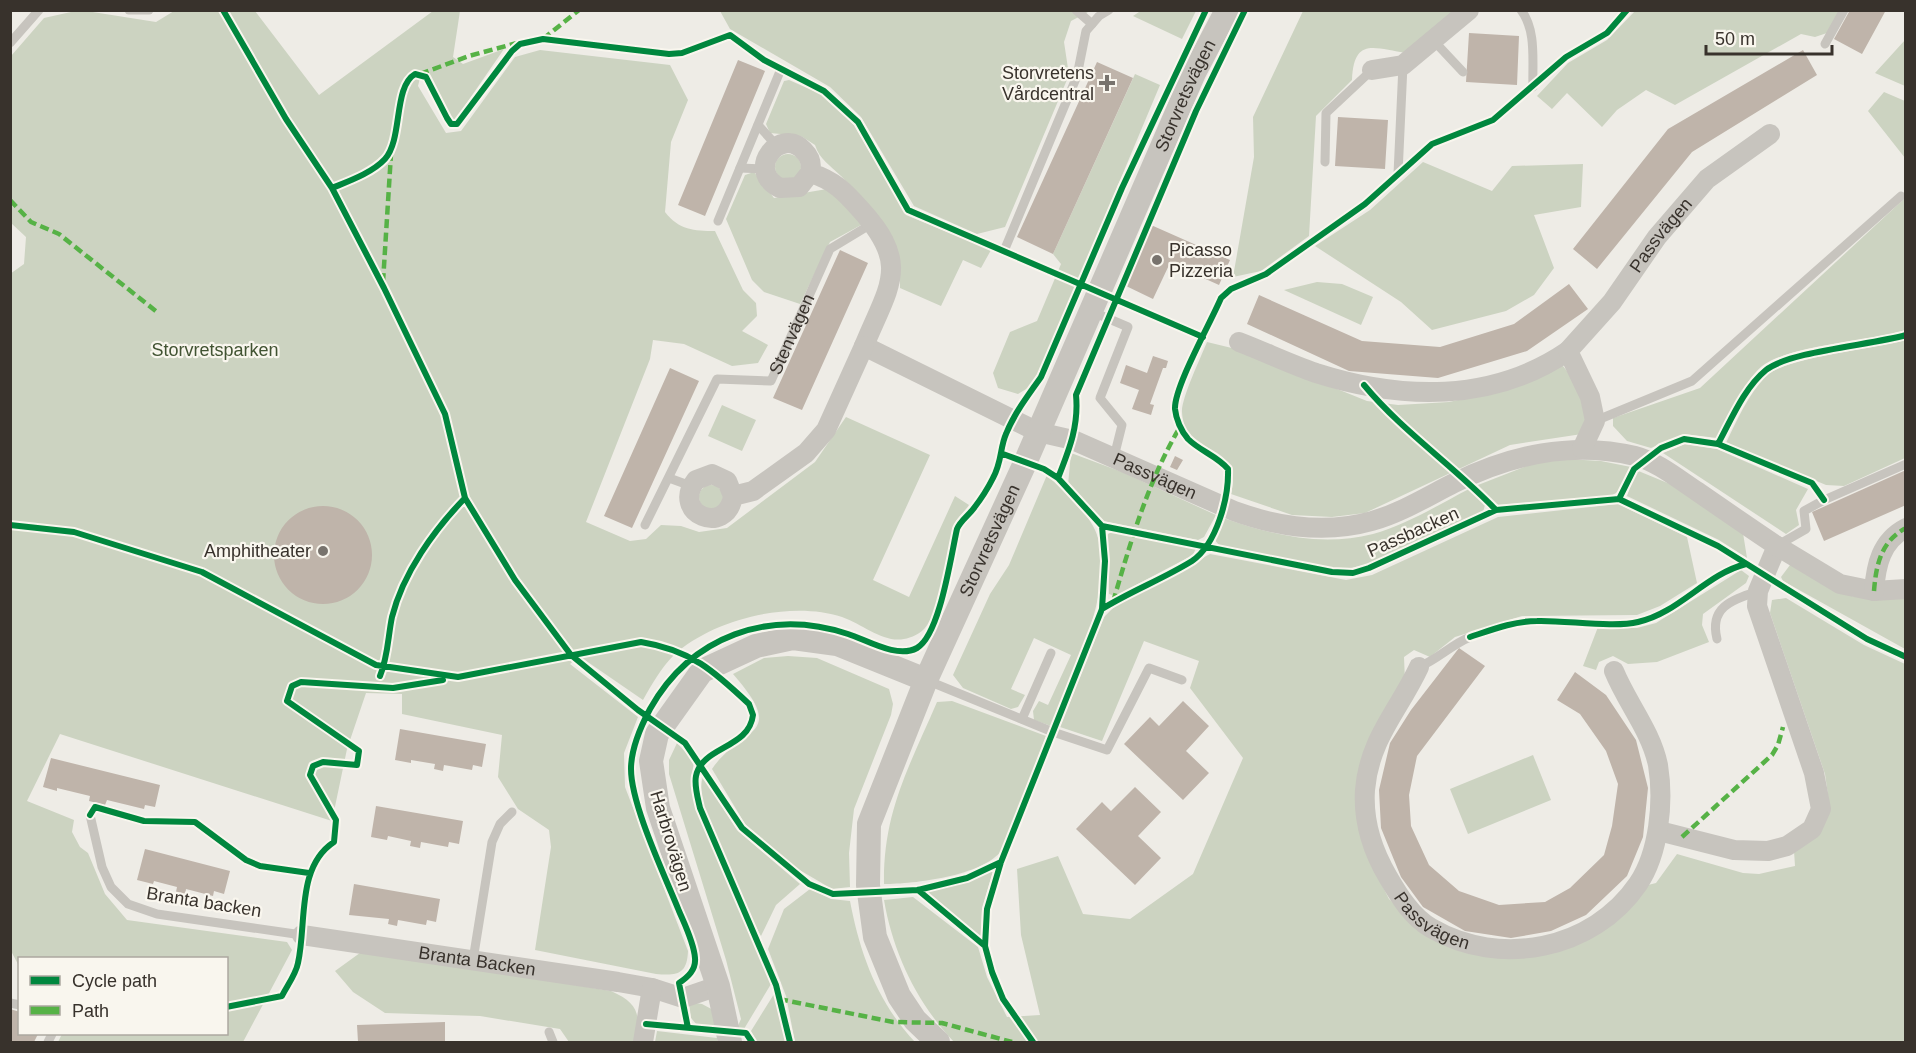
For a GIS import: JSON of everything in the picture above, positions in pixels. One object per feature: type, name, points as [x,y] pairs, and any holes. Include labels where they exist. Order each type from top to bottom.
[{"type":"street","name":"Storvretsvägen","points":[[938,1042],[915,1020],[888,973],[875,937],[868,893],[869,824],[926,680],[1038,432],[1194,73],[1227,10]]},
{"type":"street","points":[[1372,69],[1403,65],[1469,10]]},
{"type":"street","name":"Passvägen","points":[[1239,342],[1316,372],[1364,385],[1417,394],[1464,391],[1509,380],[1546,366],[1568,351],[1612,302],[1657,237],[1707,179],[1770,135]]},
{"type":"street","points":[[790,144],[801,148],[810,160],[810,173],[800,187],[785,190],[771,183],[765,169],[768,154],[777,146],[790,144]]},
{"type":"street","points":[[733,496],[753,491],[806,453],[826,430],[864,346],[893,270],[890,251],[873,223],[839,185],[810,173]]},
{"type":"street","points":[[864,346],[1038,432]]},
{"type":"street","points":[[1568,351],[1590,397],[1595,421],[1582,449]]},
{"type":"street","name":"Passvägen","points":[[1038,432],[1073,440],[1197,496],[1259,520],[1313,528],[1372,521],[1402,510],[1476,472],[1520,456],[1582,449],[1636,456],[1659,466],[1777,546],[1840,584],[1874,591],[1905,589]]},
{"type":"street","points":[[705,474],[717,474],[730,485],[733,496],[730,508],[724,514],[708,518],[701,516],[691,506],[688,493],[691,486],[705,474]]},
{"type":"street","points":[[1874,591],[1875,570],[1884,547],[1895,533],[1905,528]]},
{"type":"street","points":[[1659,831],[1734,850],[1768,851],[1787,846],[1812,829],[1821,809],[1814,773],[1757,606],[1758,591],[1777,546]]},
{"type":"street","name":"Harbrovägen","points":[[730,1042],[718,986],[658,808],[651,761],[662,726],[702,671],[756,646],[793,638],[837,644],[926,680]]},
{"type":"street","name":"Passvägen","points":[[1419,667],[1373,747],[1367,771],[1365,813],[1377,856],[1400,897],[1430,928],[1480,946],[1499,949],[1528,949],[1557,944],[1583,933],[1613,913],[1639,883],[1659,831],[1658,764],[1646,730],[1623,693],[1614,671]]},
{"type":"street","name":"Branta Backen","points":[[302,935],[652,988],[683,998],[718,986]]},
{"type":"street","points":[[643,1042],[652,988]]},
{"type":"lane","points":[[10,43],[39,10]]},
{"type":"lane","points":[[129,10],[149,10]]},
{"type":"lane","points":[[1076,10],[1092,24]]},
{"type":"lane","points":[[1004,251],[1077,76],[1083,39],[1092,24],[1109,10]]},
{"type":"lane","points":[[1521,10],[1532,37],[1533,87]]},
{"type":"lane","points":[[1825,44],[1844,10]]},
{"type":"lane","points":[[1433,40],[1463,72]]},
{"type":"lane","points":[[1398,174],[1403,65]]},
{"type":"lane","points":[[718,221],[782,69]]},
{"type":"lane","points":[[1324,162],[1326,113],[1372,69]]},
{"type":"lane","points":[[758,125],[777,146]]},
{"type":"lane","points":[[740,168],[765,169]]},
{"type":"lane","points":[[1595,421],[1692,381],[1901,196]]},
{"type":"lane","name":"Stenvägen","points":[[645,525],[717,380],[771,381],[830,249],[873,223]]},
{"type":"lane","points":[[1091,311],[1128,327],[1100,398],[1122,424],[1114,457]]},
{"type":"lane","points":[[1777,546],[1806,529],[1804,512],[1824,500],[1905,464]]},
{"type":"lane","points":[[669,478],[691,486]]},
{"type":"lane","points":[[1717,639],[1713,625],[1715,617],[1740,597],[1758,591]]},
{"type":"lane","points":[[1419,667],[1439,658],[1452,645],[1470,637]]},
{"type":"lane","points":[[1022,719],[1051,653]]},
{"type":"lane","points":[[926,680],[1107,750],[1149,668],[1182,680]]},
{"type":"lane","points":[[473,960],[492,842],[500,824],[512,812]]},
{"type":"lane","name":"Branta backen","points":[[90,815],[102,867],[111,887],[128,904],[157,914],[302,935]]},
{"type":"lane","points":[[549,1032],[553,1042]]},
{"type":"green space","name":"Storvretsparken","points":[[80,10],[156,22],[174,11],[255,11],[319,95],[433,11],[460,11],[453,57],[463,64],[504,49],[455,120],[450,121],[421,74],[418,86],[446,133],[461,131],[515,57],[540,50],[670,65],[688,100],[671,142],[665,212],[681,226],[700,231],[715,231],[743,290],[756,303],[757,316],[742,331],[768,345],[758,363],[732,366],[684,344],[653,340],[650,359],[586,522],[630,541],[646,539],[661,525],[681,526],[699,532],[727,528],[815,462],[846,417],[930,455],[873,580],[909,597],[955,496],[969,505],[954,526],[949,565],[932,616],[922,631],[911,637],[901,640],[891,639],[842,617],[822,612],[777,612],[754,616],[710,631],[690,642],[665,665],[643,700],[579,656],[570,664],[638,717],[624,753],[625,787],[688,951],[686,965],[680,972],[656,974],[535,950],[551,847],[549,830],[518,809],[498,777],[502,735],[402,714],[402,694],[366,693],[347,749],[332,821],[60,734],[27,801],[74,820],[72,832],[80,847],[88,853],[105,894],[127,920],[287,942],[292,950],[243,1042],[58,1042],[62,1035],[228,1035],[228,957],[18,957],[18,964],[11,951],[10,274],[24,264],[26,237],[11,223],[11,56],[44,18]]},
{"type":"green space","points":[[1142,10],[1196,11],[1182,39],[1133,16]]},
{"type":"green space","points":[[720,11],[1090,11],[1071,21],[1064,42],[1069,75],[1005,227],[977,234],[914,206],[861,117],[830,87],[730,29]]},
{"type":"green space","points":[[1303,11],[1456,11],[1407,53],[1375,48],[1361,51],[1354,66],[1352,80],[1316,116],[1309,236],[1261,271],[1233,277],[1254,157],[1253,117]]},
{"type":"green space","points":[[1635,11],[1839,11],[1827,33],[1815,37],[1801,34],[1675,105],[1646,90],[1617,110],[1602,127],[1567,93],[1552,109],[1537,96],[1568,63],[1607,40]]},
{"type":"green space","points":[[1905,40],[1905,86],[1875,73]]},
{"type":"green space","points":[[1135,74],[1160,85],[1037,378],[1031,386],[1018,394],[998,388],[993,373],[1010,332],[1037,321],[1061,264],[1053,254]]},
{"type":"green space","points":[[789,80],[823,95],[854,125],[906,215],[991,250],[981,268],[963,260],[941,306],[900,288],[896,255],[883,226],[864,201],[823,158],[815,145],[801,136],[770,133],[766,124],[784,81]]},
{"type":"green space","points":[[1884,92],[1905,101],[1905,158],[1868,111]]},
{"type":"green space","points":[[788,154],[797,158],[801,167],[797,176],[788,180],[779,176],[775,167],[779,158]]},
{"type":"green space","points":[[1423,162],[1492,191],[1512,166],[1583,164],[1581,207],[1534,215],[1554,268],[1534,295],[1506,311],[1432,330],[1401,302],[1315,246],[1370,210]]},
{"type":"green space","points":[[754,172],[774,198],[827,189],[862,219],[861,225],[830,242],[800,304],[764,292],[752,280],[726,219],[745,175]]},
{"type":"green space","points":[[1905,198],[1905,330],[1795,352],[1765,364],[1758,369],[1745,387],[1717,438],[1684,434],[1651,448],[1627,441],[1613,426],[1613,418],[1700,388]]},
{"type":"green space","points":[[1317,282],[1342,284],[1373,297],[1361,325],[1284,290]]},
{"type":"green space","points":[[1905,340],[1905,458],[1844,486],[1826,485],[1726,443],[1754,391],[1766,376],[1776,369],[1811,359]]},
{"type":"green space","points":[[1207,342],[1240,350],[1367,401],[1398,405],[1449,402],[1511,388],[1554,367],[1563,366],[1574,381],[1582,398],[1585,425],[1582,434],[1510,445],[1365,513],[1332,517],[1292,515],[1231,494],[1233,477],[1229,465],[1222,456],[1192,437],[1185,427],[1182,412],[1185,398]]},
{"type":"green space","points":[[722,405],[756,420],[742,451],[708,436]]},
{"type":"green space","points":[[1685,444],[1717,449],[1808,489],[1796,510],[1799,525],[1786,534],[1663,453]]},
{"type":"green space","points":[[1071,453],[1122,472],[1216,515],[1204,537],[1198,540],[1103,521],[1068,485]]},
{"type":"green space","points":[[1566,459],[1601,461],[1631,467],[1619,491],[1611,496],[1497,505],[1478,485],[1532,464]]},
{"type":"green space","points":[[1636,470],[1670,484],[1743,533],[1747,558],[1719,540],[1627,496]]},
{"type":"green space","points":[[1047,475],[1078,505],[1093,526],[1100,548],[1101,572],[1098,599],[1090,627],[1051,726],[1034,720],[1033,711],[1039,701],[1048,705],[1071,655],[1034,638],[1011,689],[1025,695],[1018,707],[1011,709],[963,688],[953,675],[990,594],[1009,565]]},
{"type":"green space","points":[[711,485],[720,488],[723,497],[720,506],[711,509],[702,506],[699,497],[702,488]]},
{"type":"green space","points":[[1469,489],[1485,505],[1483,512],[1368,564],[1351,568],[1333,568],[1219,545],[1214,539],[1223,518],[1260,530],[1297,537],[1354,538],[1373,534],[1410,520]]},
{"type":"green space","points":[[1618,504],[1687,537],[1697,583],[1660,606],[1637,615],[1522,616],[1455,637],[1430,657],[1414,650],[1404,657],[1405,681],[1367,744],[1372,865],[1389,899],[1429,934],[1530,957],[1644,886],[1656,883],[1677,854],[1743,873],[1759,874],[1795,866],[1794,851],[1830,809],[1825,774],[1770,613],[1772,600],[1786,598],[1864,645],[1905,664],[1905,1042],[954,1042],[941,1027],[908,976],[888,920],[884,900],[913,897],[978,947],[987,977],[1007,1017],[1040,1015],[1021,935],[1017,869],[1058,856],[1083,914],[1130,919],[1193,874],[1243,758],[1190,688],[1199,661],[1144,641],[1102,741],[1060,727],[1104,617],[1116,605],[1210,554],[1346,580],[1372,575],[1498,517]]},
{"type":"green space","points":[[1111,532],[1196,548],[1193,555],[1115,596],[1109,594],[1107,535]]},
{"type":"green space","points":[[1793,561],[1839,592],[1855,597],[1905,596],[1905,649],[1783,581],[1781,577]]},
{"type":"green space","points":[[1741,570],[1749,576],[1746,583],[1703,614],[1702,625],[1709,642],[1657,662],[1628,664],[1613,656],[1599,662],[1596,670],[1583,666],[1598,627],[1637,628],[1656,623]]},
{"type":"green space","points":[[788,656],[817,658],[889,689],[893,704],[891,715],[854,809],[849,853],[850,887],[832,889],[791,865],[745,824],[712,769],[724,755],[755,729],[759,721],[758,710],[733,674],[764,658]]},
{"type":"green space","points":[[952,701],[1046,736],[1002,850],[993,859],[947,877],[884,884],[888,834],[900,790],[937,702]]},
{"type":"green space","points":[[677,743],[694,761],[691,783],[697,811],[771,984],[744,1029],[737,1028],[741,1019],[726,960],[669,774],[669,760]]},
{"type":"green space","points":[[1533,755],[1551,800],[1468,834],[1450,789]]},
{"type":"green space","points":[[703,777],[737,830],[800,884],[776,905],[761,936],[712,832],[701,791]]},
{"type":"green space","points":[[993,871],[982,909],[981,937],[927,892]]},
{"type":"green space","points":[[810,889],[831,899],[850,901],[859,940],[872,977],[891,1011],[915,1042],[795,1042],[786,996],[768,949],[784,909]]},
{"type":"green space","points":[[364,950],[611,991],[627,1000],[636,1010],[638,1024],[636,1042],[569,1042],[560,1029],[480,1016],[385,1013],[353,992],[335,971]]},
{"type":"green space","points":[[774,994],[786,1042],[757,1042],[751,1031]]},
{"type":"green space","points":[[689,1002],[702,1004],[717,1012],[724,1028],[697,1025],[691,1018]]},
{"type":"green space","points":[[657,1031],[717,1038],[718,1042],[655,1042]]},
{"type":"building","points":[[1850,10],[1886,10],[1862,54],[1834,39]]},
{"type":"building","points":[[1469,33],[1519,36],[1517,85],[1466,82]]},
{"type":"building","points":[[1803,50],[1817,75],[1692,152],[1597,269],[1573,249],[1668,129]]},
{"type":"building","points":[[738,60],[765,71],[705,216],[678,205]]},
{"type":"building","points":[[1097,62],[1133,78],[1053,254],[1017,237]]},
{"type":"building","points":[[1338,117],[1388,120],[1385,169],[1335,166]]},
{"type":"building","points":[[1151,225],[1230,260],[1219,285],[1170,263],[1153,299],[1124,285]]},
{"type":"building","points":[[840,250],[868,263],[802,410],[773,398]]},
{"type":"building","points":[[1569,284],[1588,309],[1527,351],[1438,378],[1349,371],[1247,324],[1259,295],[1362,341],[1440,347],[1514,324]]},
{"type":"building","points":[[1153,356],[1168,361],[1166,368],[1163,368],[1150,404],[1154,405],[1151,415],[1132,409],[1139,390],[1120,383],[1126,365],[1147,373]]},
{"type":"building","points":[[670,368],[699,381],[632,528],[604,516]]},
{"type":"building","points":[[1175,456],[1183,460],[1177,470],[1170,467]]},
{"type":"building","points":[[1906,470],[1906,505],[1824,541],[1812,512]]},
{"type":"building","name":"Amphitheater","points":[[323,506],[342,510],[358,520],[368,536],[372,555],[368,574],[358,590],[342,600],[323,604],[304,600],[288,590],[278,574],[274,555],[278,536],[288,520],[304,510]]},
{"type":"building","points":[[1459,648],[1485,666],[1417,756],[1409,795],[1411,826],[1429,865],[1459,891],[1499,905],[1545,902],[1570,888],[1604,855],[1612,826],[1618,784],[1606,751],[1580,714],[1557,700],[1575,672],[1606,695],[1636,740],[1648,788],[1643,837],[1627,876],[1586,915],[1551,931],[1511,938],[1465,931],[1423,907],[1401,877],[1381,828],[1379,790],[1390,743],[1411,710]]},
{"type":"building","points":[[1183,701],[1209,726],[1186,751],[1209,773],[1183,800],[1124,744],[1150,717],[1159,726]]},
{"type":"building","points":[[400,729],[486,744],[482,767],[473,765],[472,770],[444,765],[443,771],[434,769],[435,764],[395,760]]},
{"type":"building","points":[[51,758],[160,785],[155,807],[145,805],[144,809],[107,800],[105,805],[89,801],[90,796],[43,787]]},
{"type":"building","points":[[1135,787],[1161,812],[1138,836],[1161,858],[1135,885],[1076,829],[1102,802],[1111,811]]},
{"type":"building","points":[[376,806],[463,821],[459,844],[449,842],[448,847],[421,842],[420,848],[410,846],[411,841],[388,836],[387,840],[371,837]]},
{"type":"building","points":[[145,849],[230,871],[224,894],[214,891],[213,896],[186,889],[185,895],[176,892],[177,887],[154,881],[153,884],[137,880]]},
{"type":"building","points":[[354,884],[440,899],[436,922],[427,920],[426,925],[398,920],[397,926],[388,924],[389,919],[349,915]]},
{"type":"building","points":[[10,1009],[18,1011],[18,1035],[38,1035],[34,1042],[10,1042]]},
{"type":"building","points":[[445,1022],[445,1042],[358,1042],[357,1025]]},
{"type":"marked path","points":[[543,39],[579,10]]},
{"type":"marked path","points":[[420,74],[469,56],[517,43]]},
{"type":"marked path","points":[[383,282],[391,154]]},
{"type":"marked path","points":[[10,200],[31,222],[59,234],[157,312]]},
{"type":"marked path","points":[[1113,602],[1149,490],[1180,427]]},
{"type":"marked path","points":[[1874,591],[1878,563],[1885,547],[1906,528]]},
{"type":"marked path","points":[[1682,837],[1772,755],[1778,745],[1783,727]]},
{"type":"marked path","points":[[779,999],[893,1022],[942,1023],[1012,1042]]},
{"type":"cycle path","points":[[223,10],[286,119],[332,188],[384,288],[445,414],[465,498],[515,580],[571,655],[638,710],[685,743],[742,828],[809,884],[833,894],[918,890],[967,878],[1001,862]]},
{"type":"cycle path","points":[[688,1028],[679,983],[693,970],[695,958],[693,946],[642,821],[632,784],[633,754],[637,738],[650,709],[667,684],[687,663],[710,646],[735,634],[761,627],[790,624],[818,627],[900,651],[917,648],[925,640],[938,611],[957,529],[982,497],[996,472],[1009,427],[1041,377],[1122,188],[1206,10]]},
{"type":"cycle path","points":[[1058,478],[1075,428],[1076,395],[1196,111],[1245,10]]},
{"type":"cycle path","points":[[1102,609],[1192,561],[1208,543],[1220,519],[1224,506],[1228,469],[1188,439],[1179,425],[1175,409],[1176,399],[1186,371],[1221,298],[1231,289],[1266,274],[1365,204],[1432,144],[1493,120],[1566,57],[1607,33],[1627,10]]},
{"type":"cycle path","points":[[332,188],[367,172],[385,159],[391,150],[404,90],[408,81],[415,74],[426,77],[447,118],[451,124],[457,124],[512,51],[520,44],[543,39],[669,54],[682,53],[730,35],[764,60],[824,91],[858,122],[908,210],[1203,337]]},
{"type":"cycle path","points":[[1619,499],[1634,469],[1661,448],[1684,439],[1718,444],[1751,386],[1766,370],[1778,363],[1812,353],[1906,335]]},
{"type":"cycle path","points":[[1364,385],[1395,418],[1496,510]]},
{"type":"cycle path","points":[[1718,444],[1812,483],[1824,500]]},
{"type":"cycle path","name":"Passbacken","points":[[1003,454],[1044,469],[1058,478],[1102,526],[1332,572],[1353,573],[1369,568],[1496,510],[1619,499],[1718,546],[1867,639],[1906,657]]},
{"type":"cycle path","points":[[380,676],[392,617],[404,584],[431,538],[465,498]]},
{"type":"cycle path","points":[[10,525],[74,532],[202,572],[376,665],[458,677],[641,642],[674,650],[701,664],[749,704],[753,715],[750,726],[743,735],[716,752],[700,766],[696,776],[696,788],[700,808],[776,985],[790,1042]]},
{"type":"cycle path","points":[[1033,1042],[1003,999],[992,972],[985,946],[987,909],[1001,862],[1102,609],[1105,561],[1102,526]]},
{"type":"cycle path","points":[[1470,637],[1503,626],[1528,621],[1602,624],[1638,622],[1667,611],[1718,576],[1746,564]]},
{"type":"cycle path","points":[[228,1007],[282,996],[291,980],[301,947],[308,881],[322,853],[334,842],[336,820],[310,775],[313,766],[323,762],[357,765],[359,751],[287,701],[292,686],[301,682],[393,688],[443,680]]},
{"type":"cycle path","points":[[90,815],[95,807],[144,821],[195,822],[246,860],[260,866],[309,873]]},
{"type":"cycle path","points":[[918,890],[985,946]]},
{"type":"cycle path","points":[[646,1024],[746,1033],[752,1042]]},
{"type":"place","name":"Storvretens Vårdcentral","points":[[1107,83]]},
{"type":"place","name":"Picasso Pizzeria","points":[[1157,260]]},
{"type":"place","name":"Amphitheater","points":[[323,551]]}]
